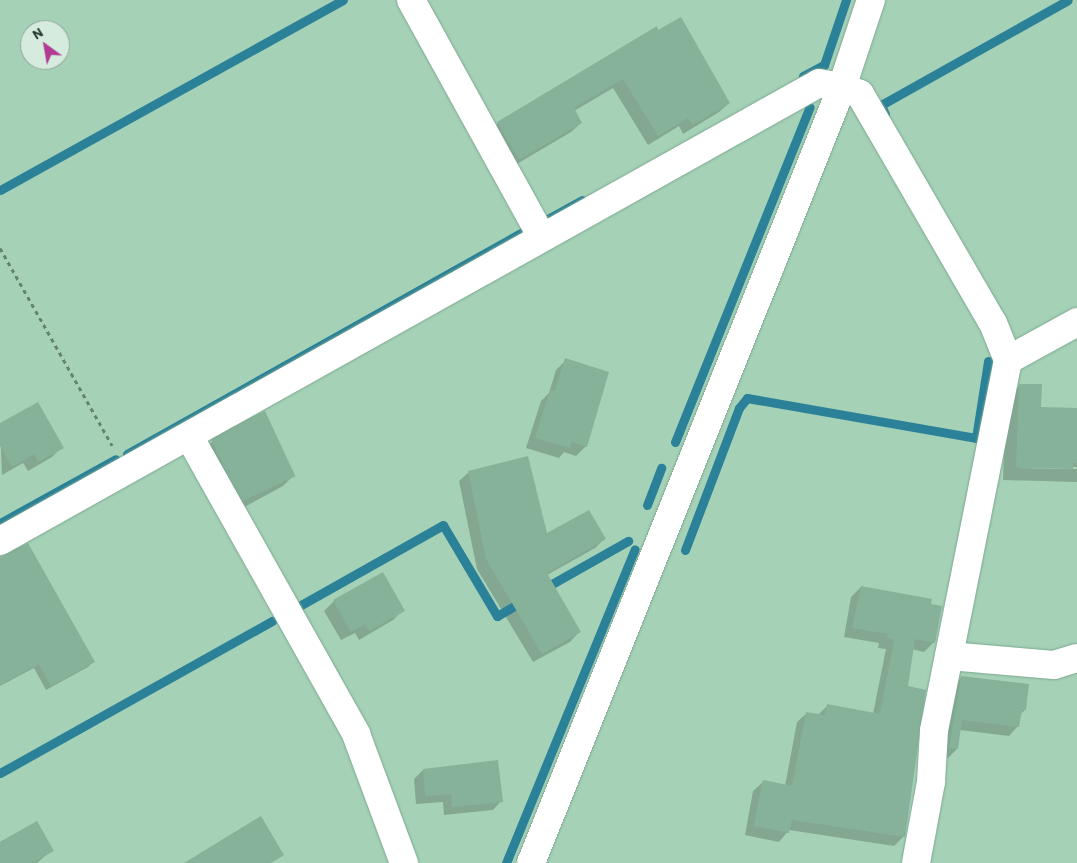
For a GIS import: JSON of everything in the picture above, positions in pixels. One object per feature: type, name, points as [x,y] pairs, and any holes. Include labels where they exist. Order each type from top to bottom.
[{"type":"street","points":[[410,0],[542,237]]},
{"type":"street","points":[[531,863],[842,86],[871,0]]},
{"type":"street","points":[[0,541],[819,83],[842,86],[860,94],[993,323],[1008,360],[934,731],[931,782],[916,863]]},
{"type":"street","points":[[1008,360],[1077,322]]},
{"type":"street","points":[[189,436],[356,734],[404,863]]},
{"type":"street","points":[[950,656],[1054,665],[1077,658]]},
{"type":"path","points":[[0,248],[126,470]]},
{"type":"building","points":[[681,17],[730,103],[693,125],[688,118],[658,136],[623,79],[574,108],[582,123],[519,160],[497,122],[657,26],[658,30]]},
{"type":"building","points":[[565,358],[609,372],[587,447],[572,442],[570,448],[535,438],[550,390],[555,391]]},
{"type":"building","points":[[1019,384],[1042,384],[1041,407],[1077,408],[1077,463],[1073,462],[1073,469],[1016,467]]},
{"type":"building","points":[[38,402],[64,448],[38,462],[34,454],[12,467],[0,446],[0,423]]},
{"type":"building","points":[[265,411],[295,476],[240,502],[210,437]]},
{"type":"building","points":[[528,456],[547,533],[589,510],[606,539],[547,573],[581,632],[542,654],[486,559],[468,471]]},
{"type":"building","points":[[28,543],[95,662],[51,686],[39,664],[0,685],[0,557]]},
{"type":"building","points":[[383,572],[405,611],[369,631],[365,624],[351,632],[333,600]]},
{"type":"building","points":[[861,586],[932,599],[931,604],[942,606],[935,643],[915,639],[908,686],[926,690],[905,837],[792,820],[789,833],[754,826],[763,780],[792,786],[806,712],[825,715],[827,704],[880,714],[894,640],[887,638],[888,634],[852,628]]},
{"type":"building","points":[[961,676],[1029,684],[1026,710],[1022,710],[1019,727],[962,720],[958,749],[949,748]]},
{"type":"building","points":[[498,760],[503,802],[452,807],[451,794],[425,796],[423,769]]},
{"type":"building","points":[[261,816],[284,855],[271,863],[184,863]]},
{"type":"building","points":[[37,821],[54,851],[32,863],[0,863],[0,842]]},
{"type":"waterway","points":[[0,190],[343,0]]},
{"type":"waterway","points":[[803,76],[824,65],[846,0]]},
{"type":"waterway","points":[[885,114],[881,105],[1068,0]]},
{"type":"waterway","points":[[675,442],[810,107]]},
{"type":"waterway","points":[[546,220],[582,200]]},
{"type":"waterway","points":[[127,454],[529,228]]},
{"type":"waterway","points":[[685,550],[739,408],[747,398],[976,438],[988,361]]},
{"type":"waterway","points":[[0,523],[116,459]]},
{"type":"waterway","points":[[647,505],[661,468]]},
{"type":"waterway","points":[[301,605],[443,525],[497,616],[523,601]]},
{"type":"waterway","points":[[543,589],[628,541]]},
{"type":"waterway","points":[[506,863],[635,549]]},
{"type":"waterway","points":[[0,773],[272,621]]}]
